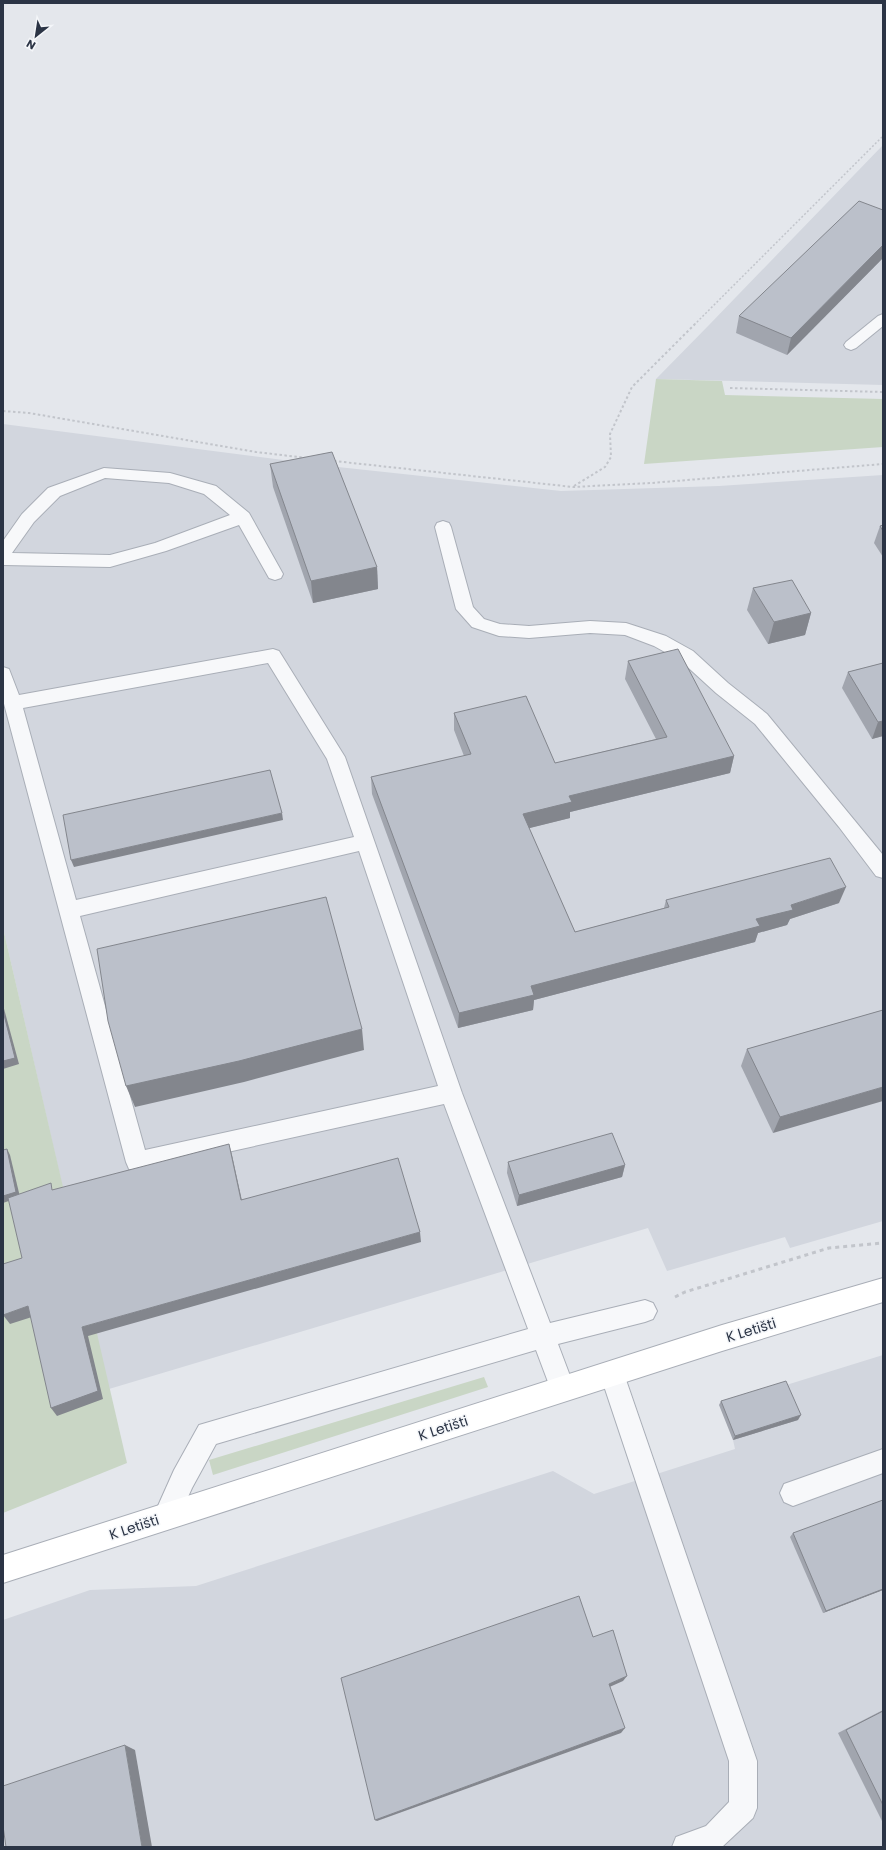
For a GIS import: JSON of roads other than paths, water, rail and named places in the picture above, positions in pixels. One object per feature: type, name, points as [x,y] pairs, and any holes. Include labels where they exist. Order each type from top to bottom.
[{"type":"main road","name":"K Letišti","points":[[3,1569],[563,1389],[883,1290]]},
{"type":"lane","points":[[851,345],[883,319]]},
{"type":"lane","points":[[3,553],[28,518],[54,492],[104,473],[170,478],[210,490],[243,517],[274,574]]},
{"type":"lane","points":[[3,559],[110,561],[160,547],[243,517]]},
{"type":"lane","points":[[443,527],[465,609],[478,623],[499,630],[529,632],[590,628],[626,629],[660,640],[686,656],[722,688],[761,719],[846,822],[883,870]]},
{"type":"lane","points":[[13,703],[273,656],[336,757],[451,1093],[563,1389]]},
{"type":"lane","points":[[3,674],[13,703],[136,1162],[451,1093]]},
{"type":"lane","points":[[69,910],[366,842]]},
{"type":"lane","points":[[166,1517],[183,1479],[208,1434],[543,1336],[645,1312]]},
{"type":"lane","points":[[612,1374],[743,1761],[743,1808],[715,1836],[686,1847]]},
{"type":"lane","points":[[793,1493],[883,1461]]}]
